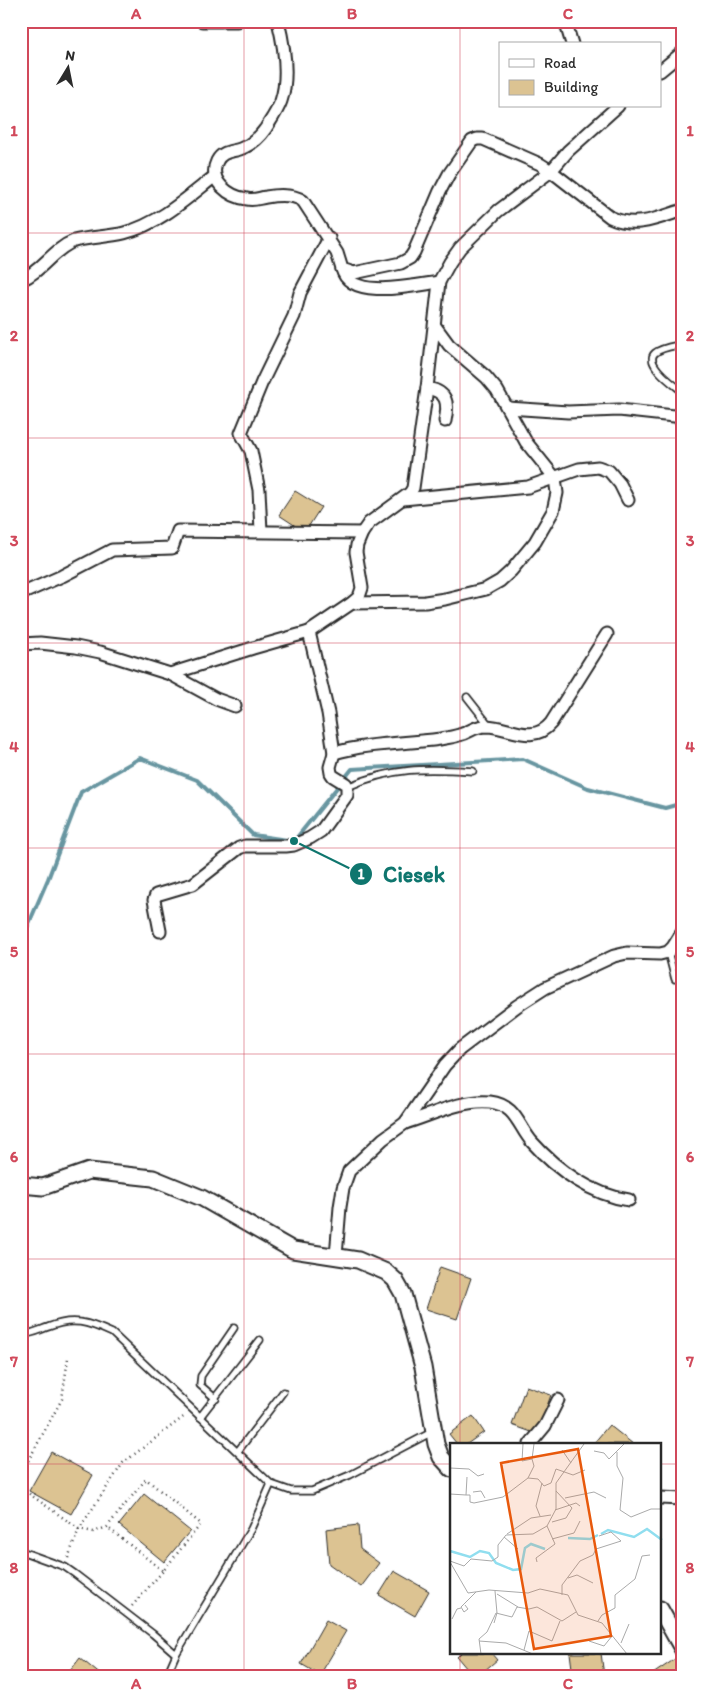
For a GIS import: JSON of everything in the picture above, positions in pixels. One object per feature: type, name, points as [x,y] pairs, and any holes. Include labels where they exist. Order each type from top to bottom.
[{"type":"street","points":[[202,21],[237,21]]},
{"type":"street","points":[[278,21],[284,78],[281,101],[268,125],[254,142],[220,156],[216,162],[215,176],[219,184],[234,195],[246,199],[296,196],[303,201],[328,236],[337,253],[345,278],[348,281],[375,289],[389,289],[439,282]]},
{"type":"street","points":[[565,21],[571,42]]},
{"type":"street","points":[[662,70],[683,52]]},
{"type":"street","points":[[170,674],[309,632],[359,597],[362,588],[356,552],[362,533],[369,523],[410,493],[413,488],[428,388],[439,282],[460,248],[498,211],[551,171],[568,151],[616,108]]},
{"type":"street","points":[[342,269],[354,273],[402,263],[410,258],[449,174],[472,141],[477,139],[483,139],[540,164],[610,217],[620,222],[646,222],[683,210]]},
{"type":"street","points":[[21,280],[28,277],[50,256],[74,242],[126,233],[158,219],[170,212],[215,176]]},
{"type":"street","points":[[261,531],[259,490],[251,451],[241,433],[262,382],[294,316],[300,293],[328,236]]},
{"type":"street","points":[[352,603],[424,602],[486,589],[500,581],[511,571],[535,542],[548,520],[557,493],[555,478],[526,442],[497,390],[486,377],[449,345],[435,326]]},
{"type":"street","points":[[428,388],[438,390],[446,399],[445,421]]},
{"type":"street","points":[[508,408],[568,412],[619,410],[683,418]]},
{"type":"street","points":[[401,499],[528,487],[579,469],[605,468],[615,477],[628,500]]},
{"type":"street","points":[[21,594],[62,576],[112,550],[172,548],[178,530],[362,533]]},
{"type":"street","points":[[160,931],[154,900],[156,895],[193,884],[238,848],[245,846],[294,845],[310,838],[321,831],[345,798],[347,785],[332,776],[330,767],[334,753],[328,713],[309,632]]},
{"type":"street","points":[[334,753],[381,744],[440,739],[459,735],[475,727],[490,726],[530,735],[539,733],[548,727],[607,634]]},
{"type":"street","points":[[21,644],[40,643],[100,652],[170,674],[216,699],[236,706]]},
{"type":"street","points":[[336,1256],[340,1207],[348,1171],[383,1139],[405,1123],[453,1056],[517,1006],[545,988],[614,956],[627,953],[660,954],[668,952],[683,931]]},
{"type":"street","points":[[405,1123],[469,1103],[497,1103],[514,1113],[532,1142],[584,1185],[609,1196],[629,1200]]},
{"type":"street","points":[[21,1185],[43,1187],[85,1171],[93,1170],[153,1178],[202,1198],[290,1249],[358,1260],[380,1269],[395,1280],[401,1290],[423,1367],[439,1452],[450,1467]]},
{"type":"street","points":[[531,1443],[545,1426],[558,1400]]},
{"type":"street","points":[[662,1498],[683,1499]]},
{"type":"street","points":[[662,1613],[683,1650]]},
{"type":"lane","points":[[683,344],[657,352],[652,360],[657,370],[683,392]]},
{"type":"lane","points":[[467,697],[490,726]]},
{"type":"lane","points":[[347,785],[401,770],[434,768],[473,771]]},
{"type":"lane","points":[[668,952],[675,979]]},
{"type":"lane","points":[[21,1334],[28,1334],[63,1321],[72,1320],[85,1322],[117,1337],[271,1484],[291,1491],[312,1491],[350,1475],[434,1430]]},
{"type":"lane","points":[[216,1399],[200,1386],[201,1376],[234,1328]]},
{"type":"lane","points":[[200,1417],[216,1399],[260,1340]]},
{"type":"lane","points":[[238,1451],[283,1392]]},
{"type":"lane","points":[[169,1670],[176,1654],[251,1529],[271,1484]]},
{"type":"lane","points":[[21,1551],[64,1567],[88,1583],[176,1654]]},
{"type":"path","points":[[21,1474],[62,1399],[68,1358]]},
{"type":"path","points":[[64,1567],[79,1529],[123,1463],[193,1410]]},
{"type":"path","points":[[21,1488],[79,1529],[94,1532],[107,1527],[146,1479],[201,1524],[126,1613]]},
{"type":"path","points":[[107,1527],[163,1571]]},
{"type":"building","points":[[295,491],[321,507],[305,532],[279,515]]},
{"type":"building","points":[[440,1267],[471,1278],[457,1319],[426,1309]]},
{"type":"building","points":[[526,1386],[551,1395],[537,1434],[512,1425]]},
{"type":"building","points":[[473,1416],[484,1432],[468,1443],[456,1443],[449,1434]]},
{"type":"building","points":[[609,1425],[632,1443],[594,1443]]},
{"type":"building","points":[[51,1452],[93,1475],[71,1514],[29,1491]]},
{"type":"building","points":[[144,1494],[190,1531],[164,1562],[119,1525]]},
{"type":"building","points":[[358,1525],[360,1549],[379,1563],[361,1587],[329,1564],[326,1529]]},
{"type":"building","points":[[394,1571],[429,1591],[415,1616],[379,1595]]},
{"type":"building","points":[[326,1620],[346,1631],[320,1675],[301,1664]]},
{"type":"building","points":[[460,1654],[492,1654],[497,1660],[478,1676],[473,1676],[457,1657]]},
{"type":"building","points":[[570,1654],[601,1654],[604,1676],[573,1676]]},
{"type":"building","points":[[80,1658],[102,1676],[66,1676]]},
{"type":"building","points":[[675,1659],[683,1671],[683,1676],[650,1676]]},
{"type":"waterway","points":[[21,942],[48,879],[81,792],[140,758],[197,780],[253,835],[294,841],[352,769],[523,759],[588,788],[665,808],[683,803]]},
{"type":"place","name":"Ciesek","points":[[294,841]]}]
